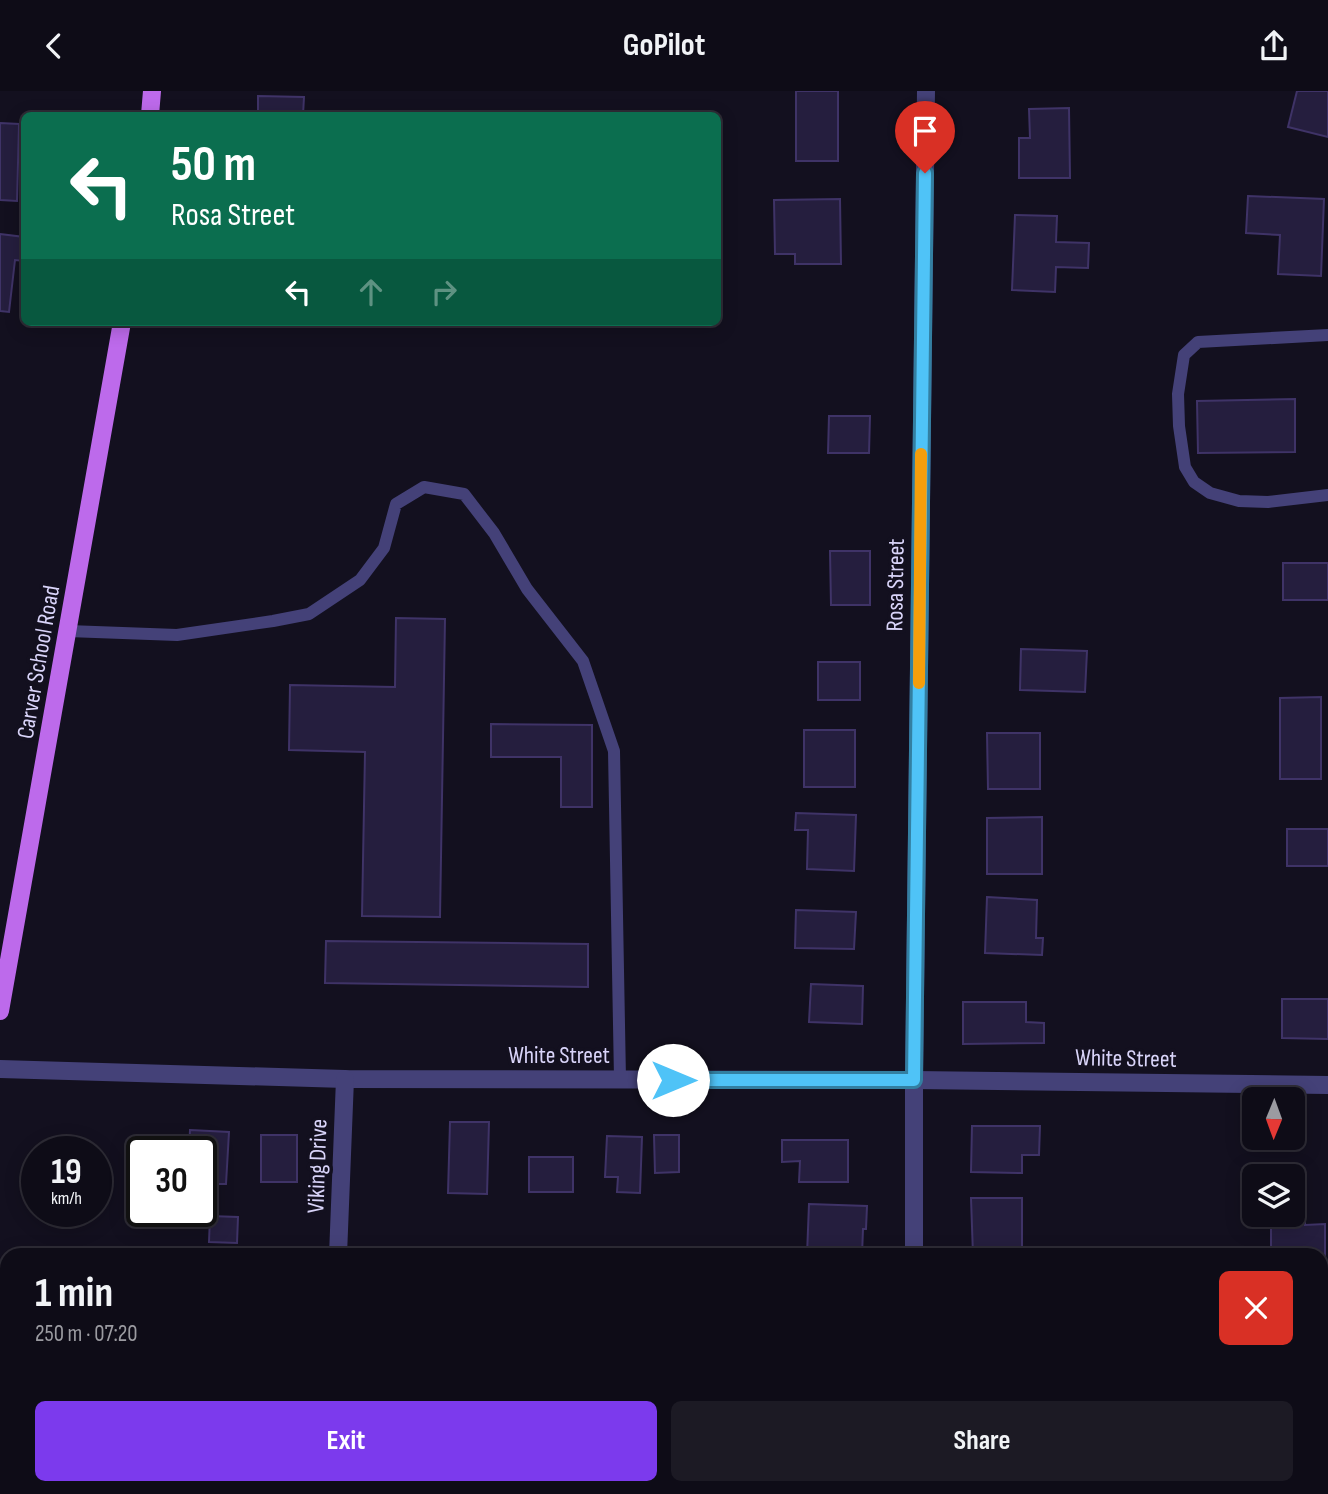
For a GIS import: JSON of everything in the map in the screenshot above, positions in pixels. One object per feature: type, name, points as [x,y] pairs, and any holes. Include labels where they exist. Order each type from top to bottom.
[{"type":"main road","points":[[150,112],[152,91]]},
{"type":"main road","name":"Carver School Road","points":[[0,1011],[121,326]]},
{"type":"street","name":"Rosa Street","points":[[914,1248],[926,91]]},
{"type":"street","name":"White Street","points":[[0,1069],[345,1079],[914,1080],[1328,1085]]},
{"type":"street","name":"Viking Drive","points":[[338,1248],[345,1079]]},
{"type":"lane","points":[[1328,335],[1198,342],[1184,355],[1178,394],[1185,467],[1194,482],[1210,493],[1239,502],[1328,495]]},
{"type":"lane","points":[[68,631],[177,635],[309,614],[359,580],[384,548],[396,503],[424,487],[464,494],[495,533],[527,589],[583,661],[614,751],[620,1079]]},
{"type":"building","points":[[796,91],[838,91],[838,161],[796,161]]},
{"type":"building","points":[[1297,91],[1328,91],[1328,137],[1288,127]]},
{"type":"building","points":[[258,96],[304,97],[303,112],[258,112]]},
{"type":"building","points":[[1069,108],[1070,178],[1019,178],[1019,138],[1030,138],[1029,109]]},
{"type":"building","points":[[0,123],[19,124],[17,201],[0,200]]},
{"type":"building","points":[[1248,196],[1324,199],[1321,276],[1278,274],[1280,235],[1246,233]]},
{"type":"building","points":[[840,199],[841,264],[795,264],[795,254],[775,254],[774,200]]},
{"type":"building","points":[[1015,215],[1057,216],[1056,242],[1089,243],[1088,268],[1056,267],[1055,292],[1012,290]]},
{"type":"building","points":[[0,234],[21,237],[21,261],[15,260],[9,312],[0,311]]},
{"type":"building","points":[[1295,399],[1295,452],[1198,453],[1197,401]]},
{"type":"building","points":[[829,416],[870,416],[869,453],[828,453]]},
{"type":"building","points":[[830,551],[870,551],[870,605],[831,605]]},
{"type":"building","points":[[1283,563],[1328,563],[1328,600],[1283,600]]},
{"type":"building","points":[[396,618],[445,619],[440,917],[362,916],[365,752],[289,750],[290,685],[395,687]]},
{"type":"building","points":[[1021,649],[1087,651],[1085,692],[1020,690]]},
{"type":"building","points":[[818,662],[860,662],[860,700],[818,700]]},
{"type":"building","points":[[1321,697],[1321,779],[1280,779],[1280,698]]},
{"type":"building","points":[[491,724],[592,725],[592,807],[561,807],[561,757],[491,757]]},
{"type":"building","points":[[804,730],[855,730],[855,787],[804,787]]},
{"type":"building","points":[[987,733],[1040,733],[1040,789],[988,789]]},
{"type":"building","points":[[796,813],[856,815],[854,871],[807,869],[808,830],[795,830]]},
{"type":"building","points":[[1042,817],[1042,874],[987,874],[987,818]]},
{"type":"building","points":[[1287,829],[1328,829],[1328,866],[1287,866]]},
{"type":"building","points":[[987,897],[1037,900],[1036,938],[1043,938],[1042,955],[985,953]]},
{"type":"building","points":[[796,910],[856,912],[854,949],[795,948]]},
{"type":"building","points":[[326,941],[588,944],[588,987],[325,983]]},
{"type":"building","points":[[811,984],[863,986],[862,1024],[809,1022]]},
{"type":"building","points":[[1282,999],[1328,999],[1328,1039],[1282,1038]]},
{"type":"building","points":[[963,1002],[1026,1002],[1026,1022],[1044,1023],[1044,1043],[963,1044]]},
{"type":"building","points":[[450,1122],[489,1122],[487,1194],[448,1193]]},
{"type":"building","points":[[972,1126],[1040,1126],[1039,1155],[1022,1155],[1022,1173],[971,1172]]},
{"type":"building","points":[[190,1130],[229,1132],[226,1184],[217,1184],[217,1136],[190,1136]]},
{"type":"building","points":[[261,1135],[297,1135],[297,1182],[261,1182]]},
{"type":"building","points":[[654,1135],[679,1135],[679,1172],[655,1173]]},
{"type":"building","points":[[607,1136],[642,1137],[640,1193],[617,1192],[618,1177],[605,1177]]},
{"type":"building","points":[[782,1140],[848,1140],[848,1182],[799,1182],[800,1161],[782,1162]]},
{"type":"building","points":[[529,1157],[573,1157],[573,1192],[529,1192]]},
{"type":"building","points":[[971,1198],[1022,1198],[1022,1248],[973,1248]]},
{"type":"building","points":[[809,1204],[867,1206],[862,1248],[807,1248]]},
{"type":"building","points":[[217,1216],[238,1217],[237,1243],[209,1242],[210,1227],[217,1227]]},
{"type":"building","points":[[1325,1224],[1325,1248],[1271,1248],[1271,1227]]},
{"type":"slow traffic","points":[[919,683],[921,454]]},
{"type":"route","points":[[673,1080],[914,1080],[925,173]]}]
